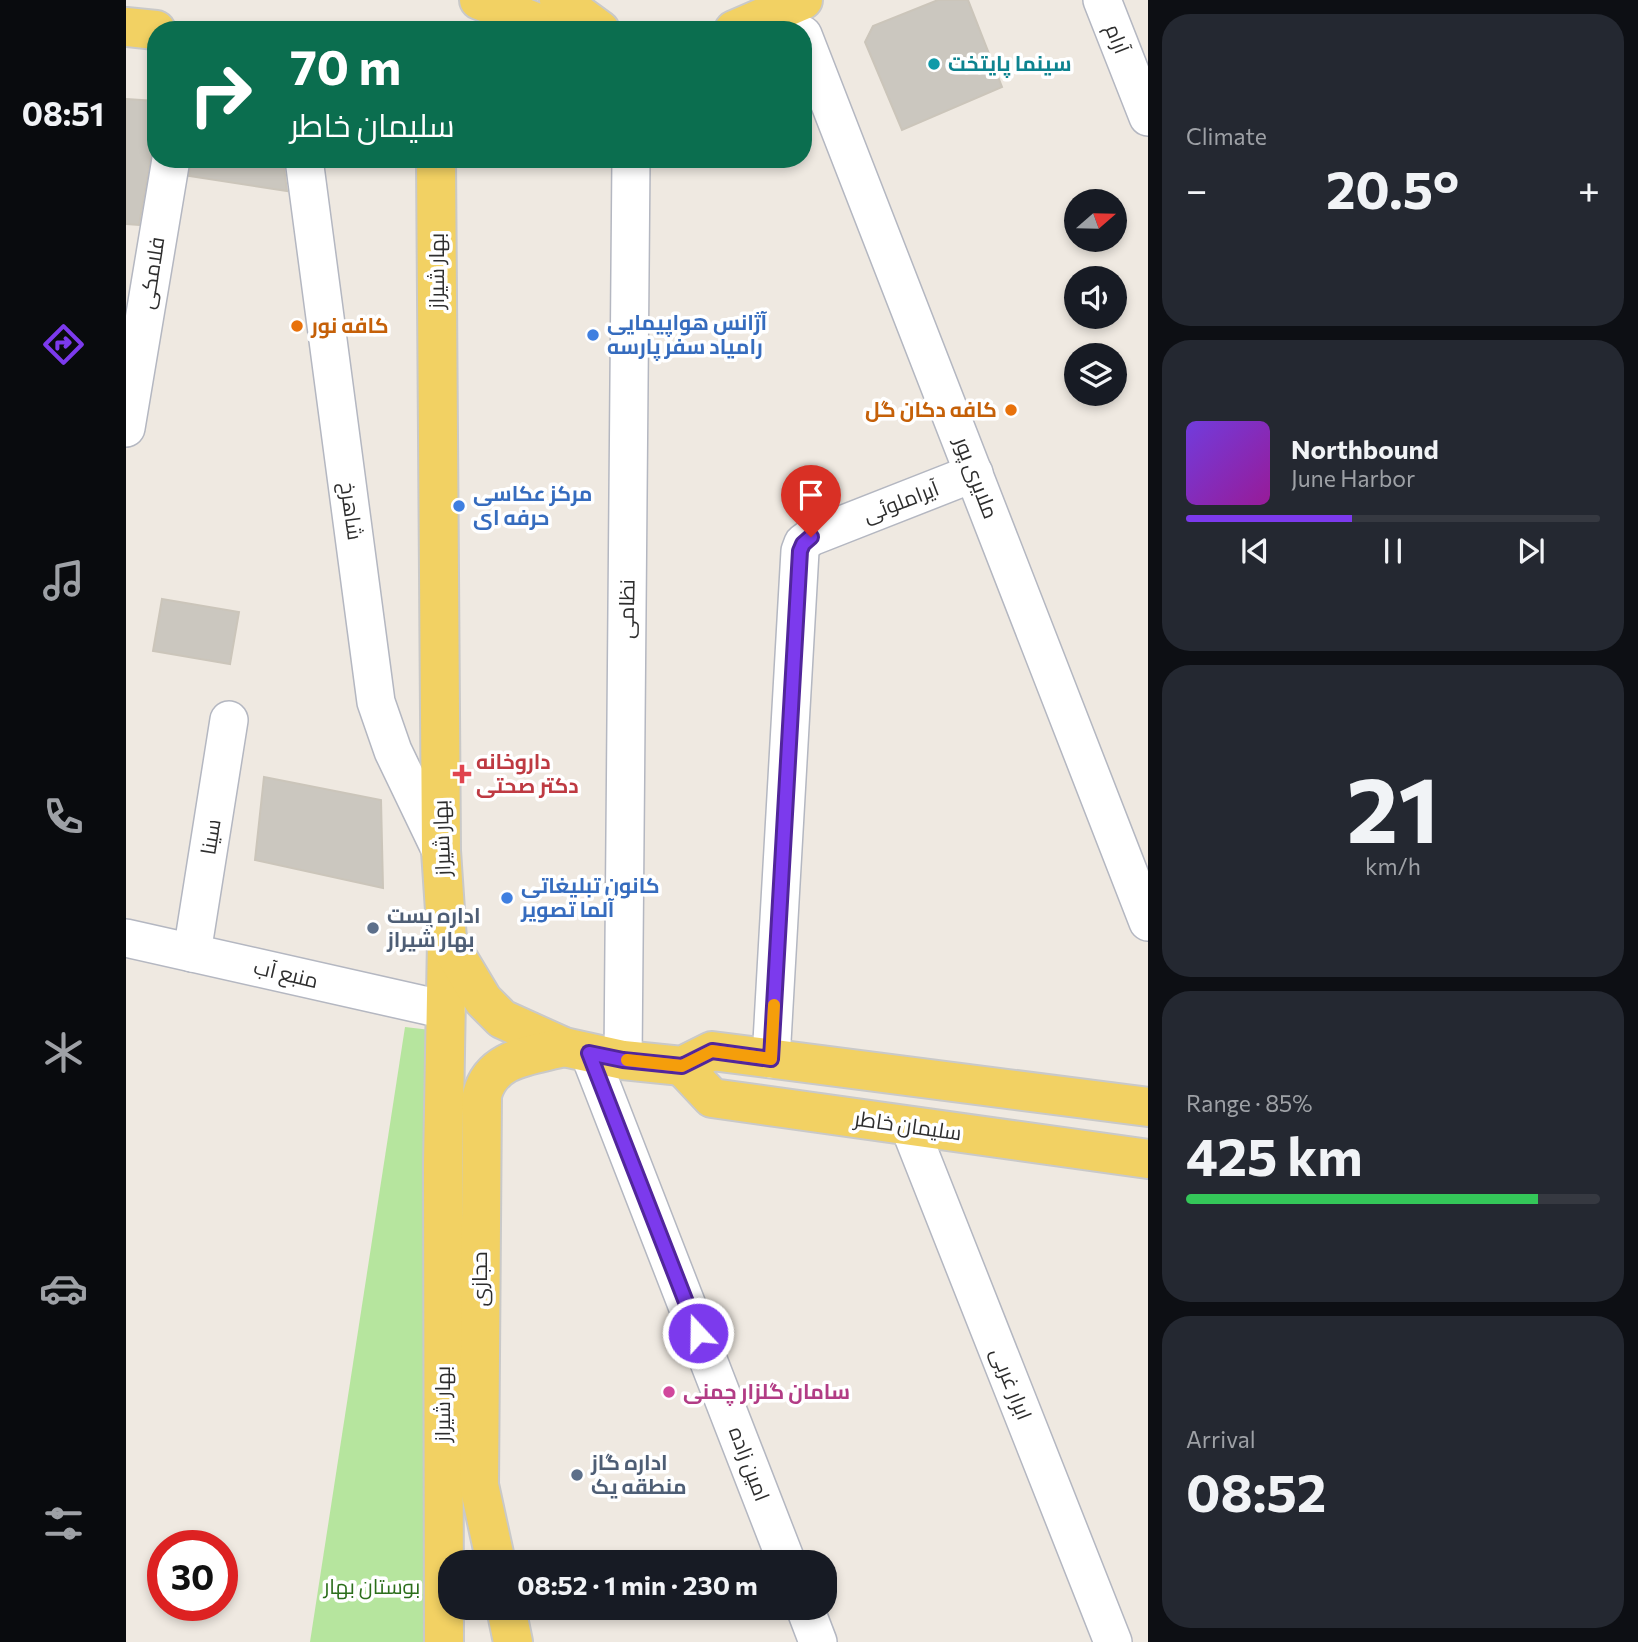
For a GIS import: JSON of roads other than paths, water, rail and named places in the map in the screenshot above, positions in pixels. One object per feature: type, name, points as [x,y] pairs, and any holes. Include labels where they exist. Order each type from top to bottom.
[{"type":"main road","points":[[479,0],[533,21]]},
{"type":"main road","points":[[559,0],[588,21]]},
{"type":"main road","points":[[780,21],[800,17]]},
{"type":"main road","points":[[126,27],[147,29]]},
{"type":"main road","name":"بهار شیراز","points":[[436,168],[441,851],[447,940],[443,1642]]},
{"type":"main road","points":[[447,940],[483,1000],[502,1019],[592,1053],[682,1066],[712,1051],[1148,1107]]},
{"type":"main road","name":"حجازی","points":[[493,1550],[479,1485],[482,1096],[485,1081],[496,1068],[518,1059],[592,1053]]},
{"type":"main road","name":"سلیمان خاطر","points":[[682,1066],[712,1098],[1148,1159]]},
{"type":"main road","points":[[508,1620],[513,1642]]},
{"type":"street","name":"آرام","points":[[1102,0],[1148,117]]},
{"type":"street","name":"ملایری پور","points":[[812,48],[974,473],[1140,876],[1148,922]]},
{"type":"street","name":"فلامکی","points":[[126,428],[169,168]]},
{"type":"street","name":"شاهرخ","points":[[305,168],[376,702],[393,751],[441,851]]},
{"type":"street","name":"نظامی","points":[[592,1053],[631,168]]},
{"type":"street","name":"آیراملوئی","points":[[771,1059],[800,551],[811,537],[974,473]]},
{"type":"street","name":"سینا","points":[[192,953],[229,720]]},
{"type":"street","name":"منبع آب","points":[[126,938],[446,1010]]},
{"type":"street","name":"امین زاده","points":[[592,1053],[783,1550]]},
{"type":"street","name":"ابرار غربی","points":[[909,1126],[1113,1642]]},
{"type":"street","points":[[810,1620],[818,1642]]},
{"type":"place","name":"سینما پایتخت","points":[[934,64]]},
{"type":"place","name":"کافه نور","points":[[297,326]]},
{"type":"place","name":"آژانس هواپیمایی رامیاد سفر پارسه","points":[[593,335]]},
{"type":"place","name":"کافه دکان گل","points":[[1011,410]]},
{"type":"place","name":"مرکز عکاسی حرفه ای","points":[[459,506]]},
{"type":"place","name":"داروخانه دکتر صحتی","points":[[462,774]]},
{"type":"place","name":"کانون تبلیغاتی آلما تصویر","points":[[507,898]]},
{"type":"place","name":"اداره پست بهار شیراز","points":[[373,928]]},
{"type":"place","name":"سامان گلزار چمنی","points":[[669,1392]]},
{"type":"place","name":"اداره گاز منطقه یک","points":[[577,1475]]},
{"type":"park label","name":"بوستان بهار","points":[[372,1587]]}]
